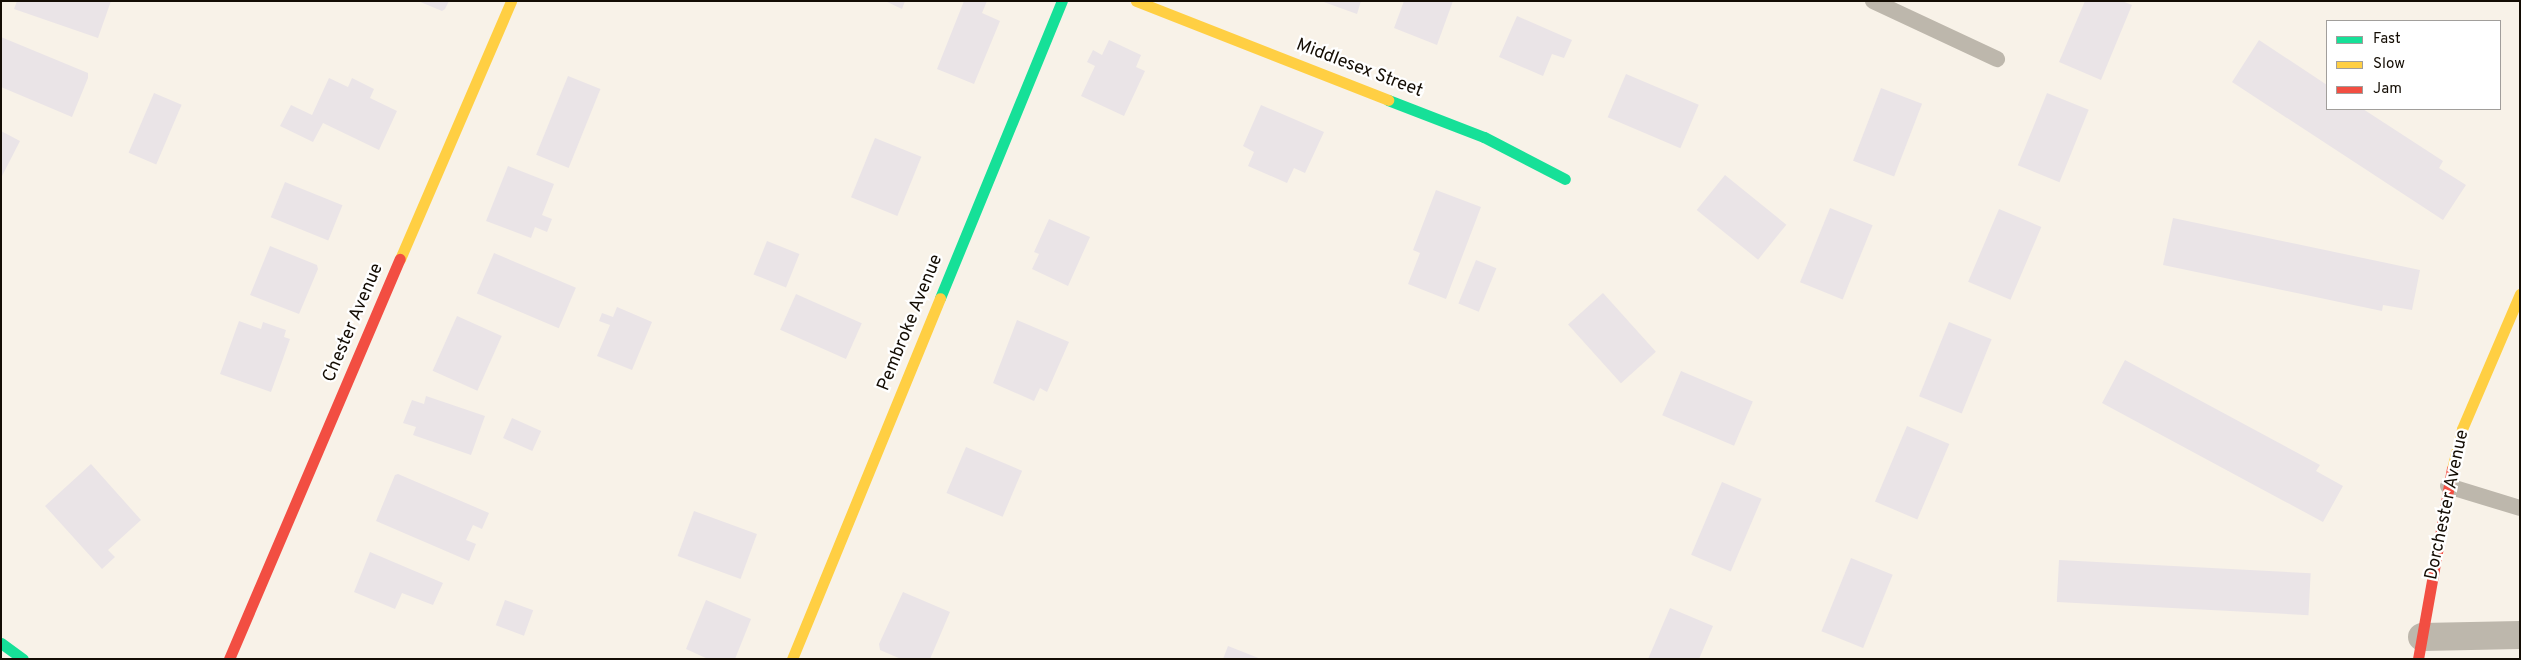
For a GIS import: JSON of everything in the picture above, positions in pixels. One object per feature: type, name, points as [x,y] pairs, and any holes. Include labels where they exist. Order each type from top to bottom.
[{"type":"street","name":"Chester Avenue","points":[[229,659],[511,1]]},
{"type":"street","name":"Pembroke Avenue","points":[[792,659],[1062,1]]},
{"type":"street","name":"Middlesex Street","points":[[1136,1],[1484,137],[1565,179]]},
{"type":"street","name":"Dorchester Avenue","points":[[2520,294],[2462,429],[2448,486],[2420,648],[2520,635]]},
{"type":"street","points":[[1,643],[23,659]]},
{"type":"lane","points":[[1874,1],[1997,59]]},
{"type":"lane","points":[[2448,486],[2520,508]]},
{"type":"building","points":[[17,1],[111,1],[98,38],[14,9]]},
{"type":"building","points":[[418,1],[449,1],[442,11]]},
{"type":"building","points":[[885,1],[905,1],[902,9]]},
{"type":"building","points":[[964,1],[987,1],[982,13],[1000,21],[974,84],[937,69]]},
{"type":"building","points":[[1321,1],[1361,1],[1357,14]]},
{"type":"building","points":[[1404,1],[1453,1],[1437,45],[1394,28]]},
{"type":"building","points":[[2085,1],[2122,1],[2132,5],[2101,80],[2059,62]]},
{"type":"building","points":[[1517,16],[1572,40],[1564,58],[1552,54],[1543,76],[1499,57]]},
{"type":"building","points":[[1,37],[88,73],[88,78],[72,117],[1,87]]},
{"type":"building","points":[[1109,40],[1141,55],[1136,67],[1145,71],[1124,116],[1081,96],[1095,66],[1087,62],[1093,50],[1102,55]]},
{"type":"building","points":[[2259,40],[2326,84],[2326,110],[2365,110],[2443,161],[2439,168],[2466,185],[2443,220],[2232,82]]},
{"type":"building","points":[[1626,74],[1699,105],[1680,148],[1608,117]]},
{"type":"building","points":[[568,76],[600,89],[569,168],[536,155]]},
{"type":"building","points":[[329,78],[348,87],[352,78],[374,89],[370,98],[397,111],[379,150],[323,123],[313,142],[280,126],[291,105],[312,115]]},
{"type":"building","points":[[1881,88],[1922,104],[1894,177],[1853,161]]},
{"type":"building","points":[[154,93],[182,105],[156,165],[129,153]]},
{"type":"building","points":[[2047,93],[2089,110],[2060,182],[2018,165]]},
{"type":"building","points":[[1261,105],[1324,132],[1305,173],[1294,168],[1287,183],[1248,166],[1254,152],[1243,146]]},
{"type":"building","points":[[1,131],[20,141],[1,178]]},
{"type":"building","points":[[875,138],[921,157],[897,216],[851,197]]},
{"type":"building","points":[[508,166],[554,184],[542,215],[552,219],[547,232],[535,227],[531,238],[486,221]]},
{"type":"building","points":[[1725,175],[1786,225],[1758,260],[1697,210]]},
{"type":"building","points":[[285,182],[342,205],[328,240],[271,217]]},
{"type":"building","points":[[1436,190],[1481,207],[1446,299],[1408,284],[1420,253],[1413,250]]},
{"type":"building","points":[[1830,208],[1873,225],[1843,299],[1800,282]]},
{"type":"building","points":[[1999,209],[2041,227],[2010,300],[1968,282]]},
{"type":"building","points":[[2173,218],[2420,270],[2412,310],[2383,305],[2382,311],[2163,265]]},
{"type":"building","points":[[1049,219],[1090,237],[1068,286],[1032,269],[1039,254],[1034,252]]},
{"type":"building","points":[[767,241],[799,254],[786,287],[754,274]]},
{"type":"building","points":[[270,246],[317,265],[318,269],[299,314],[250,295]]},
{"type":"building","points":[[494,253],[576,288],[559,328],[477,294]]},
{"type":"building","points":[[1476,260],[1496,268],[1479,312],[1458,304]]},
{"type":"building","points":[[1603,293],[1656,352],[1621,383],[1568,324]]},
{"type":"building","points":[[796,294],[862,323],[846,359],[780,330]]},
{"type":"building","points":[[617,307],[652,322],[632,370],[597,356],[610,325],[599,321],[602,313],[613,317]]},
{"type":"building","points":[[457,316],[502,336],[477,391],[433,371]]},
{"type":"building","points":[[1017,320],[1069,342],[1047,392],[1040,388],[1034,401],[993,383]]},
{"type":"building","points":[[239,321],[261,329],[263,322],[286,330],[284,337],[290,339],[271,392],[220,374]]},
{"type":"building","points":[[1949,322],[1992,339],[1962,413],[1919,396]]},
{"type":"building","points":[[2125,360],[2320,465],[2316,471],[2343,486],[2323,522],[2102,403]]},
{"type":"building","points":[[1681,371],[1753,401],[1734,446],[1662,415]]},
{"type":"building","points":[[426,396],[485,416],[471,455],[413,435],[416,427],[403,423],[412,400],[424,404]]},
{"type":"building","points":[[512,418],[541,431],[532,451],[503,438]]},
{"type":"building","points":[[1907,426],[1949,444],[1917,519],[1875,501]]},
{"type":"building","points":[[966,447],[1022,471],[1003,517],[946,493]]},
{"type":"building","points":[[91,464],[141,520],[108,550],[115,557],[102,569],[45,506]]},
{"type":"building","points":[[398,474],[489,513],[482,529],[473,525],[466,540],[476,544],[469,561],[376,521],[395,475]]},
{"type":"building","points":[[1722,482],[1762,499],[1731,572],[1691,555]]},
{"type":"building","points":[[694,511],[757,534],[741,579],[678,556]]},
{"type":"building","points":[[370,552],[443,583],[433,605],[402,593],[395,609],[354,592]]},
{"type":"building","points":[[1851,558],[1893,575],[1863,648],[1821,631]]},
{"type":"building","points":[[2059,560],[2311,573],[2308,615],[2057,602]]},
{"type":"building","points":[[903,592],[950,612],[930,659],[901,659],[880,650],[879,644]]},
{"type":"building","points":[[505,600],[533,610],[524,636],[496,625]]},
{"type":"building","points":[[706,600],[751,619],[735,659],[708,659],[686,649]]},
{"type":"building","points":[[1670,608],[1713,626],[1699,659],[1648,659]]},
{"type":"building","points":[[1228,646],[1261,659],[1223,659]]},
{"type":"traffic: fast","points":[[940,298],[1062,1]]},
{"type":"traffic: fast","points":[[1388,100],[1484,137],[1565,179]]},
{"type":"traffic: fast","points":[[1,643],[23,659]]},
{"type":"traffic: slow","points":[[400,259],[511,1]]},
{"type":"traffic: slow","points":[[1136,1],[1388,100]]},
{"type":"traffic: slow","points":[[2452,469],[2462,429],[2520,294]]},
{"type":"traffic: slow","points":[[792,659],[940,298]]},
{"type":"traffic: jam","points":[[229,659],[400,259]]},
{"type":"traffic: jam","points":[[2418,659],[2452,469]]}]
